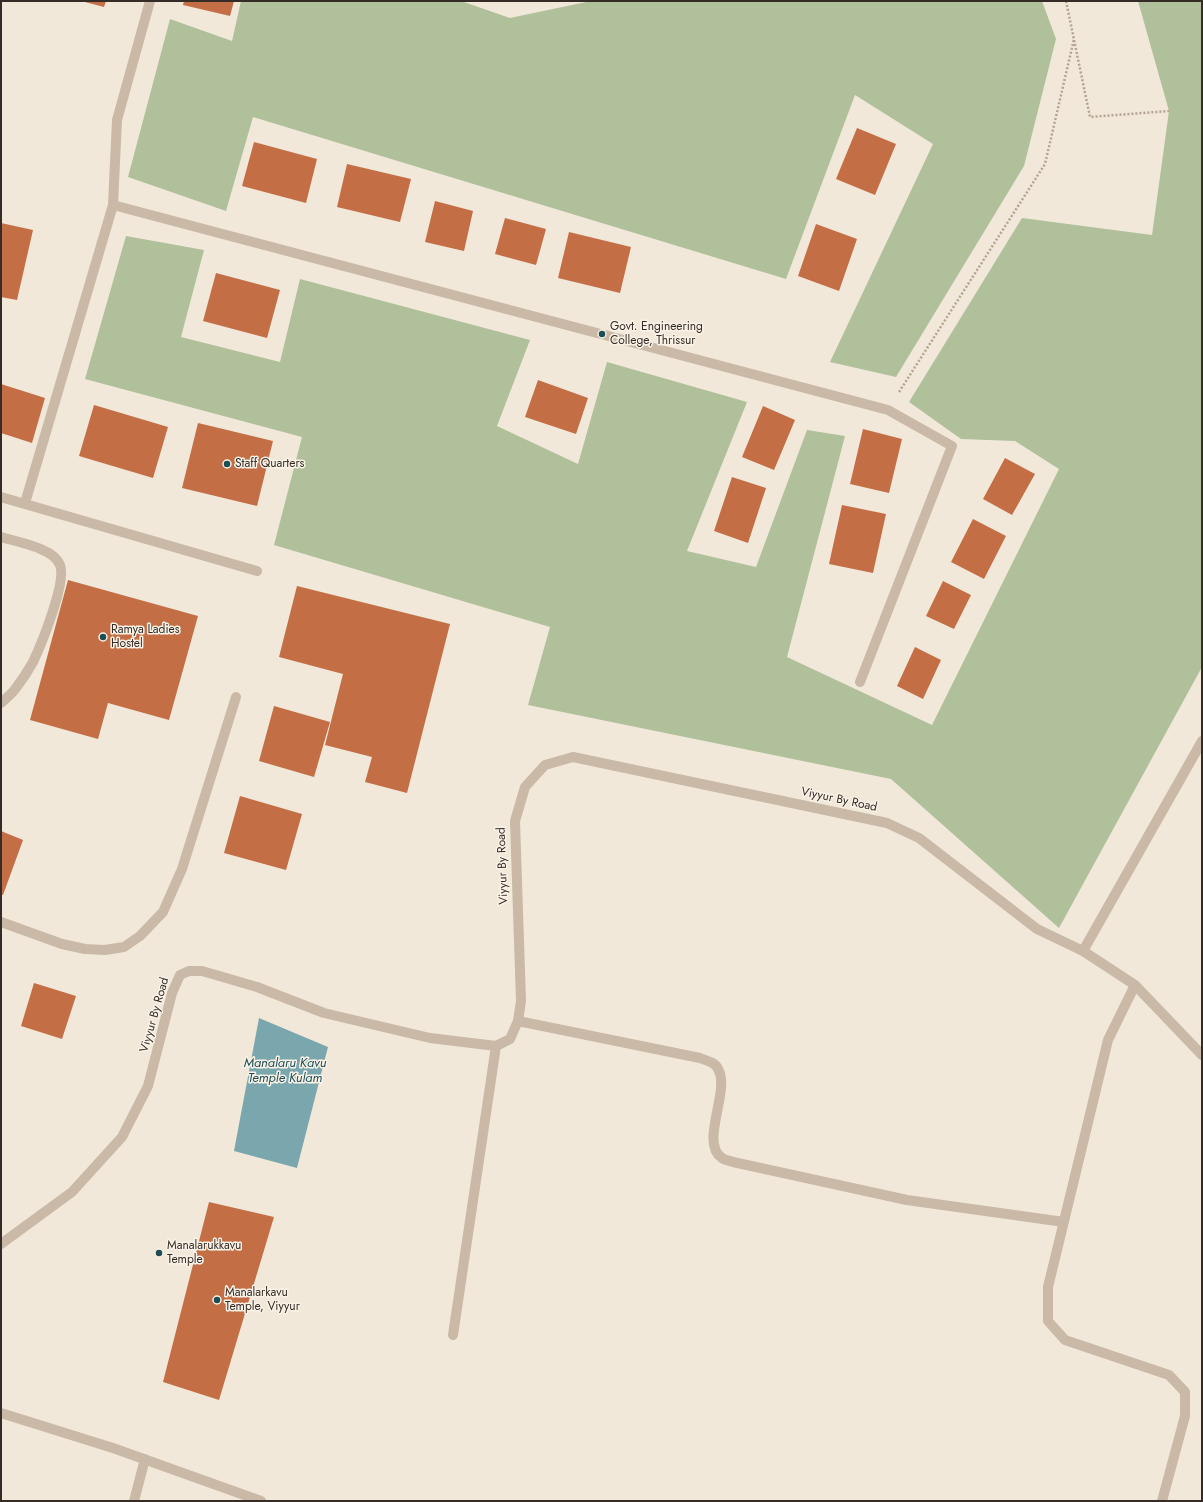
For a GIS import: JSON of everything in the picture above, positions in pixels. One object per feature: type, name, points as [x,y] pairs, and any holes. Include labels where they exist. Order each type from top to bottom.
[{"type":"street","points":[[25,503],[113,205],[117,120],[150,1]]},
{"type":"street","points":[[113,205],[888,410],[952,446],[860,682]]},
{"type":"street","points":[[1,497],[256,571]]},
{"type":"street","points":[[1,537],[39,548],[54,556],[60,565],[62,575],[48,625],[33,662],[16,689],[1,703]]},
{"type":"street","points":[[1,922],[62,944],[85,949],[105,950],[124,947],[140,936],[163,912],[182,869],[236,697]]},
{"type":"street","points":[[1083,951],[1202,740]]},
{"type":"street","name":"Viyyur By Road","points":[[1,1244],[72,1192],[122,1137],[148,1086],[172,993],[180,975],[189,971],[202,970],[243,983],[331,1015],[430,1038],[496,1046],[510,1039],[518,1021],[521,1002],[514,821],[525,787],[545,765],[574,757],[887,824],[919,838],[1037,929],[1083,951],[1135,984],[1202,1055]]},
{"type":"street","points":[[1135,984],[1108,1040],[1048,1287],[1048,1321],[1065,1340],[1169,1375],[1185,1392],[1185,1416],[1162,1501]]},
{"type":"street","points":[[518,1021],[700,1058],[712,1062],[718,1069],[722,1079],[713,1140],[716,1151],[721,1157],[733,1162],[907,1200],[1064,1222]]},
{"type":"street","points":[[453,1335],[496,1046]]},
{"type":"street","points":[[1,1413],[113,1448],[261,1501]]},
{"type":"street","points":[[134,1501],[145,1459]]},
{"type":"path","points":[[1066,1],[1090,117],[1169,111]]},
{"type":"path","points":[[888,410],[1045,164],[1074,39]]},
{"type":"green space","points":[[241,1],[461,1],[510,18],[591,1],[1042,1],[1056,39],[1024,166],[896,377],[830,362],[933,144],[855,95],[786,279],[253,117],[226,211],[128,177],[170,19],[232,41]]},
{"type":"green space","points":[[1138,1],[1202,1],[1202,667],[1059,928],[891,779],[528,705],[550,627],[274,545],[302,437],[85,379],[126,236],[204,250],[181,337],[280,362],[300,279],[530,340],[497,426],[578,464],[607,362],[747,402],[687,551],[756,567],[807,430],[845,436],[787,657],[932,725],[1059,469],[1015,441],[961,439],[909,402],[1022,218],[1152,235],[1169,111]]},
{"type":"water","name":"Manalaru Kavu Temple Kulam","points":[[259,1018],[328,1047],[297,1168],[234,1151]]},
{"type":"building","points":[[81,1],[106,1],[104,7]]},
{"type":"building","points":[[184,1],[234,1],[230,16],[183,5]]},
{"type":"building","points":[[857,128],[896,144],[875,195],[836,179]]},
{"type":"building","points":[[254,142],[317,159],[306,203],[242,186]]},
{"type":"building","points":[[347,164],[411,179],[400,222],[337,207]]},
{"type":"building","points":[[435,201],[473,211],[464,251],[425,242]]},
{"type":"building","points":[[505,218],[546,229],[536,265],[495,254]]},
{"type":"building","points":[[1,223],[33,230],[17,300],[1,297]]},
{"type":"building","points":[[816,224],[857,239],[839,291],[798,276]]},
{"type":"building","points":[[569,232],[631,247],[620,293],[558,278]]},
{"type":"building","points":[[216,273],[280,290],[267,338],[203,321]]},
{"type":"building","points":[[538,380],[588,398],[576,434],[525,417]]},
{"type":"building","points":[[1,384],[45,398],[32,443],[1,433]]},
{"type":"building","points":[[94,405],[168,427],[153,478],[79,456]]},
{"type":"building","points":[[763,406],[795,420],[774,470],[742,457]]},
{"type":"building","name":"Staff Quarters","points":[[198,423],[273,441],[257,506],[182,488]]},
{"type":"building","points":[[863,429],[902,439],[889,493],[850,484]]},
{"type":"building","points":[[1005,458],[1035,474],[1012,515],[983,499]]},
{"type":"building","points":[[732,477],[766,488],[748,543],[714,531]]},
{"type":"building","points":[[842,505],[886,514],[873,573],[829,564]]},
{"type":"building","points":[[973,519],[1006,536],[984,579],[951,562]]},
{"type":"building","points":[[68,580],[198,616],[169,720],[108,703],[98,739],[30,720]]},
{"type":"building","points":[[943,581],[971,595],[954,629],[926,616]]},
{"type":"building","points":[[297,586],[450,624],[407,793],[365,782],[372,757],[325,745],[343,674],[279,657]]},
{"type":"building","points":[[915,647],[941,660],[923,699],[897,686]]},
{"type":"building","points":[[274,706],[330,722],[314,777],[259,761]]},
{"type":"building","points":[[240,796],[302,814],[286,870],[224,853]]},
{"type":"building","points":[[1,831],[23,840],[3,895],[1,894]]},
{"type":"building","points":[[34,983],[76,996],[62,1039],[21,1026]]},
{"type":"building","name":"Manalarkavu Temple, Viyyur","points":[[209,1202],[274,1217],[219,1400],[163,1382]]},
{"type":"place","name":"Govt. Engineering College, Thrissur","points":[[602,334]]},
{"type":"place","name":"Staff Quarters","points":[[227,464]]},
{"type":"place","name":"Ramya Ladies Hostel","points":[[103,637]]},
{"type":"place","name":"Manalarukkavu Temple","points":[[159,1253]]},
{"type":"place","name":"Manalarkavu Temple, Viyyur","points":[[217,1300]]}]
